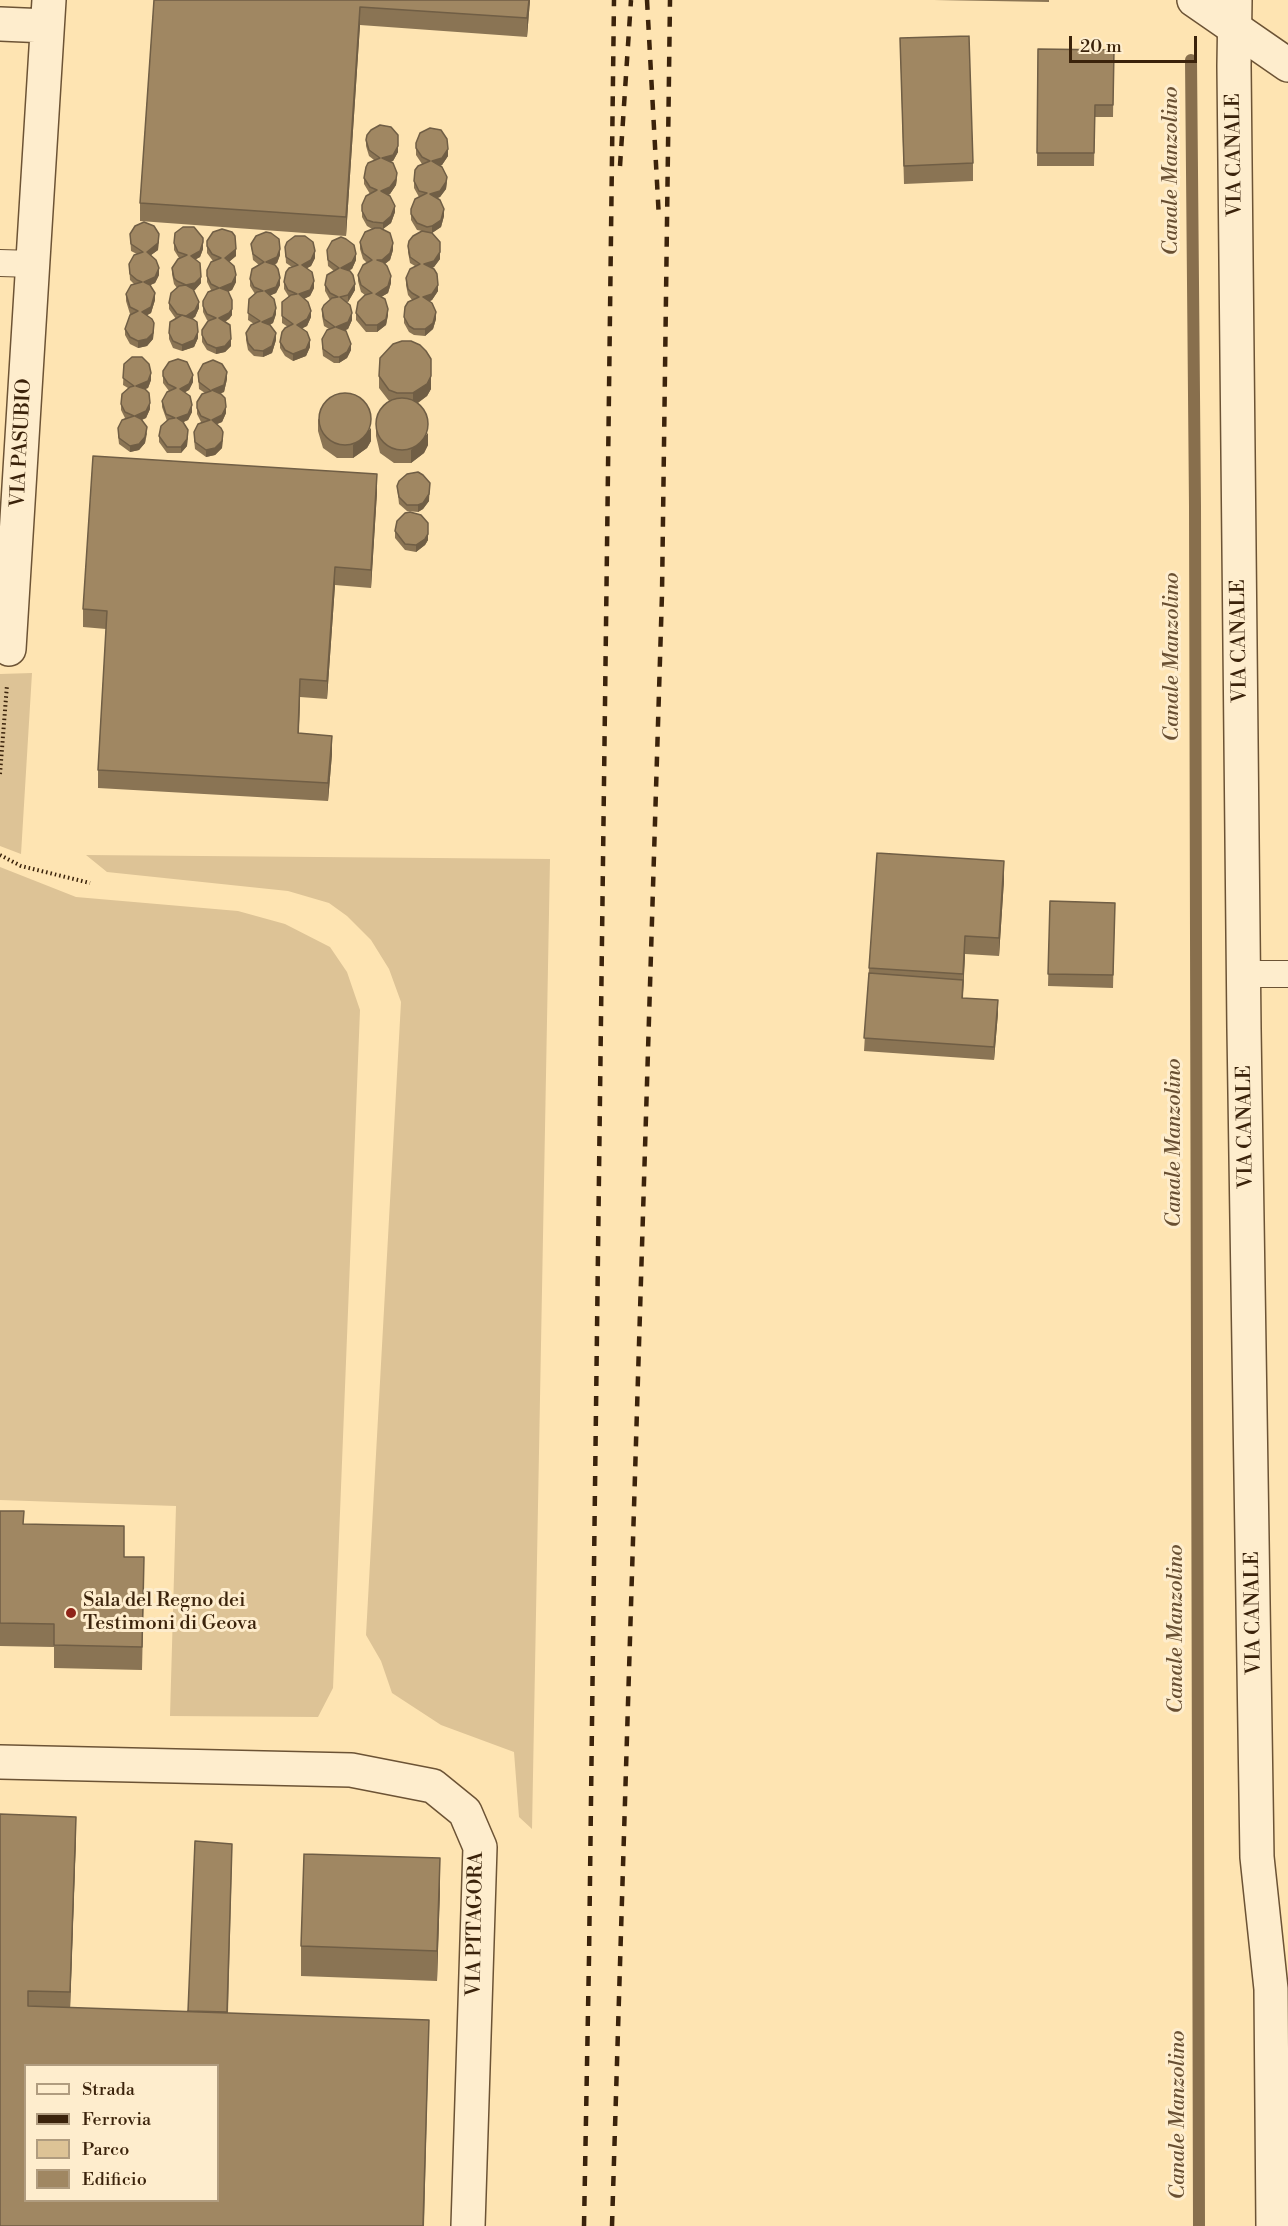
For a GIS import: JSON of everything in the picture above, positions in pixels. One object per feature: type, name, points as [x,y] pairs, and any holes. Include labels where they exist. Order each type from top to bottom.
[{"type":"street","points":[[1194,0],[1235,14],[1288,65]]},
{"type":"street","points":[[0,24],[48,13]]},
{"type":"street","name":"VIA PASUBIO","points":[[5,649],[33,264],[48,13]]},
{"type":"street","name":"VIA CANALE","points":[[1235,14],[1244,974],[1257,1857],[1271,1989],[1273,2226]]},
{"type":"street","name":"VIA PITAGORA","points":[[0,1762],[351,1770],[433,1786],[465,1812],[480,1847],[468,2226]]},
{"type":"lane","points":[[0,263],[33,264]]},
{"type":"lane","points":[[1244,974],[1288,974]]},
{"type":"path","points":[[0,774],[5,649]]},
{"type":"path","points":[[0,855],[21,866],[90,883]]},
{"type":"green space","points":[[32,673],[21,854],[0,846],[0,674]]},
{"type":"green space","points":[[86,855],[550,859],[532,1829],[519,1817],[514,1752],[441,1725],[392,1693],[381,1661],[366,1635],[401,1002],[389,969],[371,940],[347,916],[329,903],[288,891],[107,872]]},
{"type":"green space","points":[[0,867],[76,897],[238,911],[285,924],[330,947],[347,972],[360,1010],[333,1688],[318,1717],[170,1716],[176,1506],[0,1500]]},
{"type":"building","points":[[154,0],[529,0],[527,18],[360,7],[346,217],[140,203]]},
{"type":"building","points":[[969,36],[973,163],[904,166],[900,38]]},
{"type":"building","points":[[1038,49],[1114,50],[1113,105],[1095,105],[1094,153],[1037,153]]},
{"type":"building","points":[[380,125],[391,127],[398,135],[398,146],[393,155],[382,158],[393,163],[397,173],[390,187],[381,191],[390,196],[395,206],[391,216],[383,223],[367,220],[362,211],[366,196],[377,190],[370,187],[364,178],[366,167],[368,163],[380,158],[369,150],[367,135]]},
{"type":"building","points":[[430,128],[441,130],[447,139],[448,149],[442,158],[432,161],[442,167],[447,177],[440,191],[430,194],[440,200],[444,209],[441,220],[427,227],[417,223],[411,214],[411,209],[415,199],[427,193],[419,191],[414,181],[415,170],[418,166],[430,161],[422,157],[416,148],[416,143],[420,133]]},
{"type":"building","points":[[144,222],[154,226],[159,234],[158,243],[147,252],[156,260],[159,268],[155,277],[144,282],[150,285],[155,293],[151,307],[142,312],[152,319],[153,333],[147,339],[138,341],[130,337],[125,329],[130,315],[138,311],[130,307],[126,294],[131,285],[142,282],[130,274],[129,264],[134,255],[143,252],[131,244],[130,234],[135,226]]},
{"type":"building","points":[[183,227],[194,227],[203,238],[200,251],[191,256],[200,263],[201,277],[195,283],[186,285],[174,278],[172,268],[178,259],[187,255],[178,252],[174,243],[175,233]]},
{"type":"building","points":[[375,228],[390,233],[393,243],[390,253],[382,260],[377,260],[387,266],[391,276],[388,286],[376,294],[385,299],[388,309],[386,319],[377,325],[366,325],[356,313],[358,302],[365,295],[372,293],[361,285],[358,275],[363,265],[372,260],[363,253],[360,242],[365,232]]},
{"type":"building","points":[[222,229],[232,232],[235,236],[236,249],[225,258],[234,266],[236,275],[232,283],[220,288],[228,291],[232,300],[232,309],[219,318],[230,325],[231,339],[225,346],[216,348],[207,344],[202,335],[202,330],[208,321],[216,318],[207,314],[203,301],[208,292],[219,288],[211,284],[207,270],[211,262],[221,258],[212,254],[207,241],[213,232]]},
{"type":"building","points":[[422,231],[432,233],[440,242],[440,252],[434,261],[424,264],[434,269],[437,274],[438,285],[432,294],[423,297],[432,303],[436,312],[433,323],[425,329],[414,329],[409,326],[404,317],[405,307],[408,302],[419,297],[408,289],[406,278],[410,269],[420,264],[410,257],[408,246],[413,236]]},
{"type":"building","points":[[266,232],[279,239],[280,249],[277,257],[266,262],[275,265],[280,278],[276,287],[265,291],[274,299],[276,308],[273,317],[262,322],[270,325],[276,333],[272,346],[263,351],[254,350],[248,343],[246,333],[251,325],[260,321],[248,313],[249,299],[257,292],[263,291],[254,287],[250,279],[252,269],[264,262],[253,254],[251,244],[256,236]]},
{"type":"building","points":[[295,236],[305,236],[313,242],[315,251],[311,260],[302,265],[312,272],[314,281],[310,290],[299,294],[308,302],[311,311],[307,319],[297,325],[307,332],[310,340],[306,349],[293,354],[285,350],[280,342],[282,332],[293,324],[282,316],[282,302],[291,295],[297,294],[288,290],[284,282],[289,268],[298,265],[286,257],[287,242]]},
{"type":"building","points":[[341,237],[354,245],[356,254],[352,262],[341,268],[350,271],[355,284],[348,295],[340,297],[350,305],[352,313],[348,322],[336,327],[346,331],[351,344],[347,352],[334,357],[323,349],[322,339],[327,330],[335,327],[324,319],[322,309],[332,298],[338,297],[330,293],[325,285],[327,275],[339,268],[328,260],[327,250],[332,241]]},
{"type":"building","points":[[186,285],[193,289],[199,302],[195,310],[186,316],[177,314],[169,303],[171,293],[179,286]]},
{"type":"building","points":[[182,315],[197,322],[198,332],[194,340],[182,345],[173,341],[169,333],[170,322]]},
{"type":"building","points":[[411,341],[420,345],[431,359],[431,376],[427,384],[413,393],[397,393],[389,390],[379,376],[380,358],[393,344]]},
{"type":"building","points":[[132,357],[142,357],[149,364],[151,373],[148,381],[136,386],[149,393],[150,403],[146,411],[135,416],[141,419],[147,427],[145,437],[139,444],[130,446],[119,438],[118,428],[122,420],[134,416],[125,412],[121,404],[122,394],[134,386],[123,378],[124,364]]},
{"type":"building","points":[[178,359],[187,362],[193,375],[189,384],[180,389],[190,396],[192,405],[188,414],[177,418],[188,430],[187,439],[181,447],[167,447],[159,436],[161,426],[169,419],[175,418],[166,414],[162,401],[167,392],[176,388],[168,384],[163,371],[169,362]]},
{"type":"building","points":[[213,360],[222,364],[227,372],[224,385],[212,390],[225,398],[226,407],[222,415],[212,420],[223,432],[222,441],[215,448],[206,450],[195,442],[194,432],[198,424],[210,420],[201,416],[197,402],[202,394],[211,391],[199,382],[198,373],[203,364]]},
{"type":"building","points":[[340,393],[350,393],[364,400],[371,419],[364,438],[350,445],[340,445],[330,441],[323,434],[319,424],[319,414],[323,404],[330,397]]},
{"type":"building","points":[[397,398],[407,398],[417,402],[424,409],[428,424],[424,439],[417,446],[407,450],[397,450],[387,446],[380,439],[376,429],[376,419],[380,409],[387,402]]},
{"type":"building","points":[[93,456],[377,474],[371,570],[335,567],[327,681],[300,679],[298,733],[332,736],[328,783],[98,770],[107,611],[83,609]]},
{"type":"building","points":[[418,472],[430,483],[429,494],[423,503],[407,505],[399,497],[397,486],[407,474]]},
{"type":"building","points":[[405,513],[421,515],[428,523],[428,534],[416,545],[405,544],[395,531],[397,521]]},
{"type":"building","points":[[877,853],[1004,861],[999,938],[965,936],[963,974],[869,968]]},
{"type":"building","points":[[1050,901],[1115,903],[1113,975],[1048,974]]},
{"type":"building","points":[[869,973],[963,980],[962,998],[998,1000],[994,1047],[864,1038]]},
{"type":"building","name":"Sala del Regno dei Testimoni di Geova","points":[[0,1511],[24,1511],[23,1524],[124,1526],[124,1557],[144,1557],[142,1647],[54,1645],[54,1624],[0,1623]]},
{"type":"building","points":[[0,1814],[76,1817],[70,1992],[28,1991],[28,2006],[429,2020],[423,2226],[0,2226]]},
{"type":"building","points":[[195,1841],[232,1844],[227,2012],[188,2011]]},
{"type":"building","points":[[304,1854],[440,1858],[437,1951],[301,1946]]},
{"type":"waterway","name":"Canale Manzolino","points":[[1191,60],[1195,506],[1199,2226]]},
{"type":"railway","points":[[584,2226],[614,0]]},
{"type":"railway","points":[[620,166],[631,0]]},
{"type":"railway","points":[[647,0],[659,219]]},
{"type":"railway","points":[[612,2226],[662,594],[670,0]]},
{"type":"place","name":"Sala del Regno dei Testimoni di Geova","points":[[71,1613]]}]
